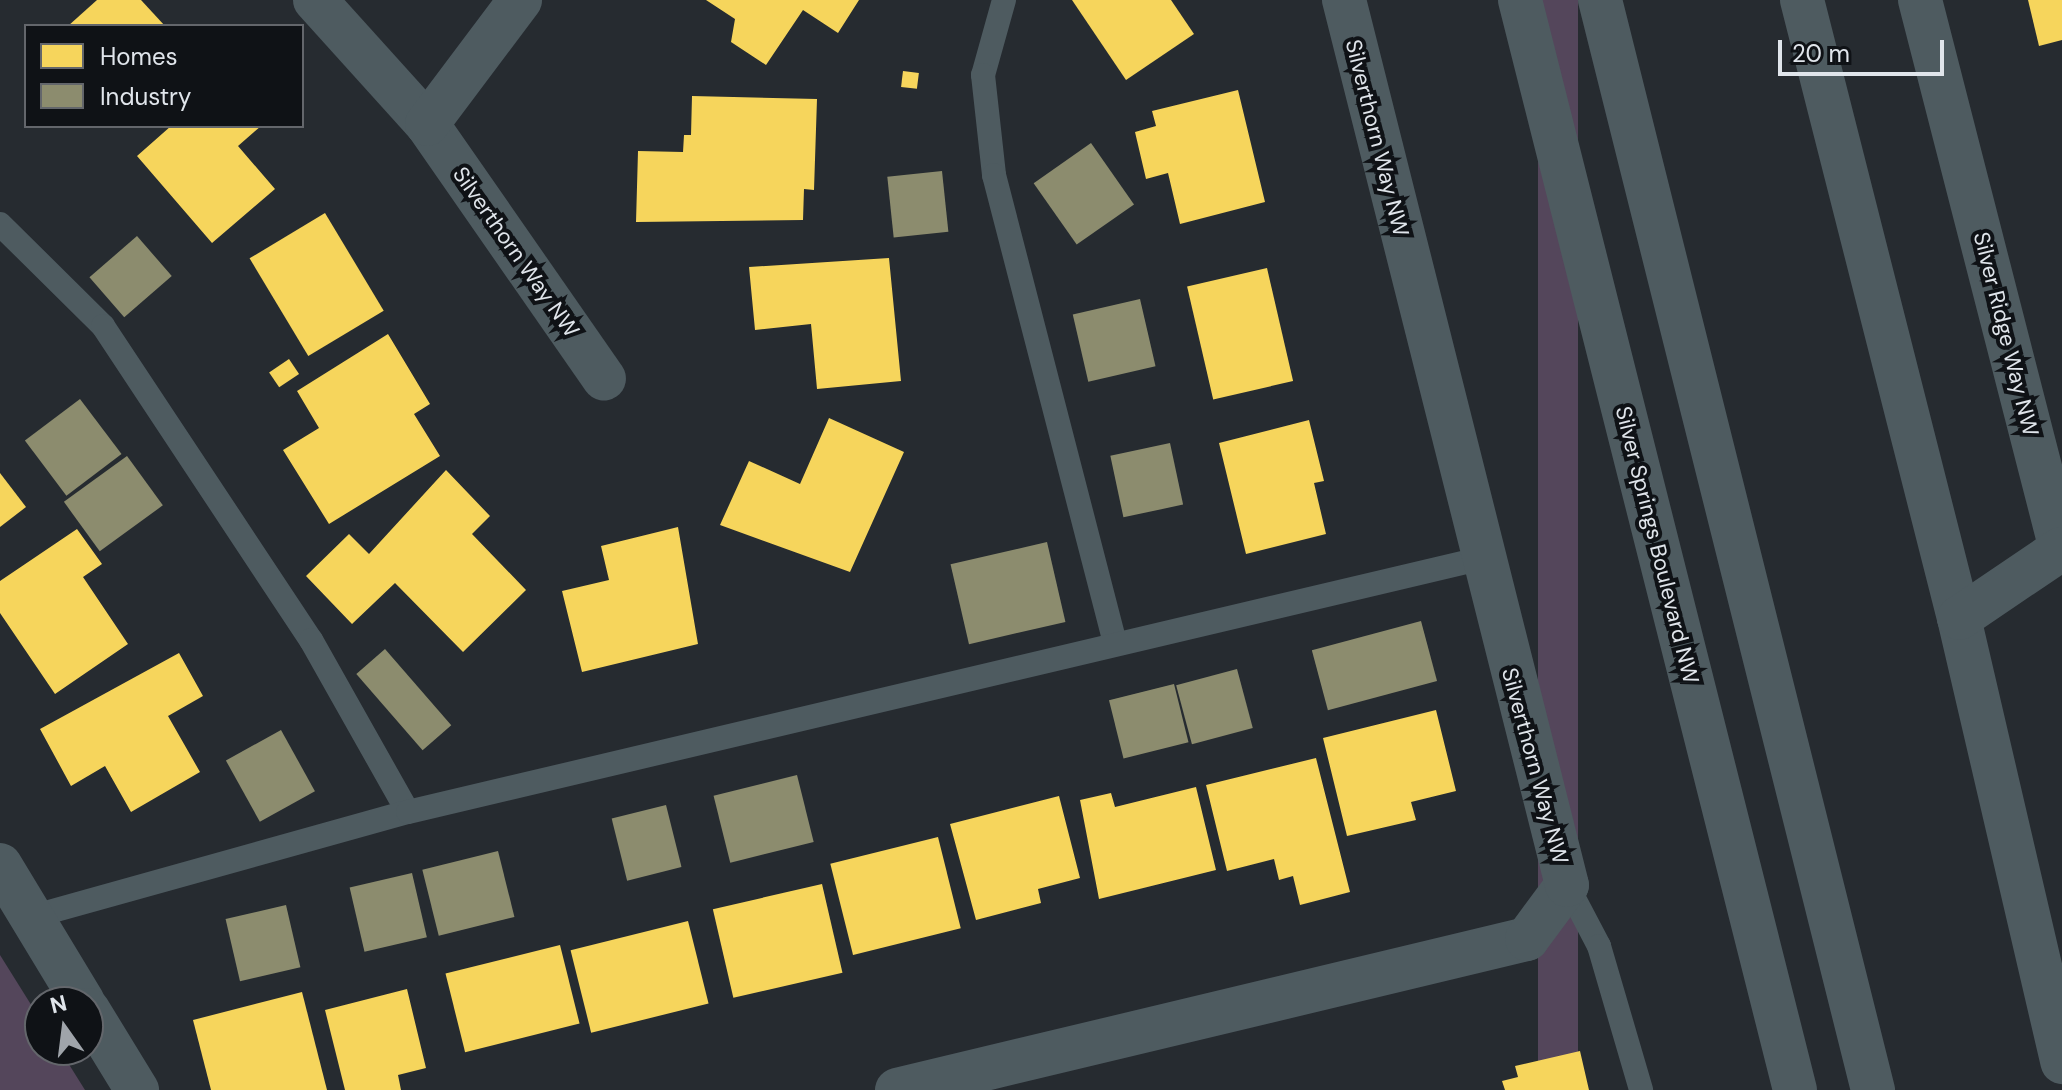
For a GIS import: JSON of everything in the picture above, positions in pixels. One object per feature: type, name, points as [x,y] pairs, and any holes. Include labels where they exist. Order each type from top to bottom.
[{"type":"street","name":"Silverthorn Way NW","points":[[315,0],[427,124],[604,379]]},
{"type":"street","points":[[427,124],[520,0]]},
{"type":"street","name":"Silverthorn Way NW","points":[[897,1090],[1527,939],[1567,885],[1479,559],[1344,0]]},
{"type":"street","name":"Silver Springs Boulevard NW","points":[[1520,0],[1795,1090]]},
{"type":"street","points":[[1600,0],[1873,1090]]},
{"type":"street","points":[[1802,0],[1959,618],[2048,950],[2062,1062]]},
{"type":"street","name":"Silver Ridge Way NW","points":[[1920,0],[2061,549],[1959,618]]},
{"type":"street","points":[[0,865],[73,986]]},
{"type":"street","points":[[104,1036],[137,1090]]},
{"type":"lane","points":[[1004,0],[983,75],[994,175],[1115,642]]},
{"type":"lane","points":[[0,224],[103,326],[311,640],[408,812]]},
{"type":"lane","points":[[31,917],[408,812],[1115,642],[1479,559]]},
{"type":"lane","points":[[1567,885],[1599,946],[1641,1090]]},
{"type":"shaded area","points":[[1538,0],[1578,0],[1578,1090],[1538,1090]]},
{"type":"shaded area","points":[[0,955],[24,993],[24,1066],[70,1066],[85,1090],[0,1090]]},
{"type":"building: Homes","points":[[97,0],[141,0],[163,24],[70,24]]},
{"type":"building: Homes","points":[[706,0],[859,0],[838,33],[803,10],[766,65],[731,42],[735,19]]},
{"type":"building: Homes","points":[[1072,0],[1171,0],[1194,34],[1126,80]]},
{"type":"building: Homes","points":[[2028,0],[2062,0],[2062,40],[2039,46]]},
{"type":"building: Homes","points":[[903,71],[919,73],[917,89],[901,87]]},
{"type":"building: Homes","points":[[1238,90],[1265,202],[1180,224],[1168,173],[1146,179],[1135,132],[1156,126],[1152,111]]},
{"type":"building: Homes","points":[[692,96],[817,99],[814,190],[804,189],[803,220],[636,222],[638,151],[683,152],[684,135],[691,135]]},
{"type":"building: Homes","points":[[169,128],[259,128],[238,146],[275,189],[212,243],[137,156]]},
{"type":"building: Homes","points":[[325,213],[384,311],[308,356],[250,258]]},
{"type":"building: Homes","points":[[889,258],[901,381],[817,389],[811,324],[755,330],[749,267]]},
{"type":"building: Homes","points":[[1267,268],[1293,381],[1213,399],[1187,286]]},
{"type":"building: Homes","points":[[388,334],[430,404],[414,414],[440,456],[329,524],[283,450],[319,428],[297,391]]},
{"type":"building: Homes","points":[[289,359],[299,374],[279,387],[269,372]]},
{"type":"building: Homes","points":[[829,418],[904,452],[850,572],[720,525],[749,461],[800,484]]},
{"type":"building: Homes","points":[[1309,420],[1324,481],[1314,483],[1326,534],[1246,554],[1219,443]]},
{"type":"building: Homes","points":[[446,470],[490,516],[472,534],[526,590],[463,652],[395,583],[352,624],[306,576],[349,534],[369,554]]},
{"type":"building: Homes","points":[[0,473],[26,507],[0,527]]},
{"type":"building: Homes","points":[[678,527],[698,644],[582,672],[562,591],[609,580],[601,546]]},
{"type":"building: Homes","points":[[77,529],[102,564],[83,577],[128,644],[55,694],[0,613],[0,581]]},
{"type":"building: Homes","points":[[179,653],[203,696],[168,716],[200,772],[131,812],[105,766],[71,786],[40,729]]},
{"type":"building: Homes","points":[[1436,710],[1456,791],[1411,802],[1416,820],[1347,836],[1323,738]]},
{"type":"building: Homes","points":[[1316,758],[1350,892],[1300,905],[1293,876],[1279,880],[1274,859],[1227,871],[1206,785]]},
{"type":"building: Homes","points":[[1196,787],[1216,870],[1099,899],[1080,800],[1111,793],[1115,807]]},
{"type":"building: Homes","points":[[1059,796],[1080,878],[1038,889],[1041,903],[976,920],[950,824]]},
{"type":"building: Homes","points":[[938,837],[961,928],[853,955],[830,864]]},
{"type":"building: Homes","points":[[822,884],[842,973],[733,998],[713,909]]},
{"type":"building: Homes","points":[[688,921],[709,1003],[591,1033],[571,950]]},
{"type":"building: Homes","points":[[560,945],[580,1024],[465,1052],[446,974]]},
{"type":"building: Homes","points":[[407,989],[426,1068],[398,1075],[401,1090],[345,1090],[325,1010]]},
{"type":"building: Homes","points":[[302,992],[327,1090],[211,1090],[193,1020]]},
{"type":"building: Homes","points":[[1580,1051],[1589,1090],[1505,1090],[1502,1081],[1518,1077],[1515,1066]]},
{"type":"building: Industry","points":[[1091,143],[1134,204],[1077,245],[1034,183]]},
{"type":"building: Industry","points":[[942,171],[948,232],[894,237],[887,177]]},
{"type":"building: Industry","points":[[137,236],[172,276],[124,317],[89,277]]},
{"type":"building: Industry","points":[[1140,299],[1156,366],[1088,382],[1073,315]]},
{"type":"building: Industry","points":[[80,399],[122,454],[66,496],[25,441]]},
{"type":"building: Industry","points":[[1170,443],[1183,505],[1123,517],[1110,456]]},
{"type":"building: Industry","points":[[127,456],[163,505],[100,551],[64,502]]},
{"type":"building: Industry","points":[[1047,542],[1065,622],[969,644],[951,564]]},
{"type":"building: Industry","points":[[1421,621],[1437,681],[1328,710],[1312,650]]},
{"type":"building: Industry","points":[[385,649],[451,725],[423,750],[356,674]]},
{"type":"building: Industry","points":[[1237,669],[1253,728],[1192,744],[1176,685]]},
{"type":"building: Industry","points":[[1174,684],[1189,742],[1124,758],[1109,700]]},
{"type":"building: Industry","points":[[281,730],[315,791],[260,822],[226,761]]},
{"type":"building: Industry","points":[[797,775],[814,842],[730,863],[714,796]]},
{"type":"building: Industry","points":[[666,805],[681,867],[627,881],[612,819]]},
{"type":"building: Industry","points":[[498,851],[514,917],[439,936],[422,870]]},
{"type":"building: Industry","points":[[412,873],[427,937],[364,952],[350,887]]},
{"type":"building: Industry","points":[[286,905],[300,967],[240,981],[226,919]]}]
